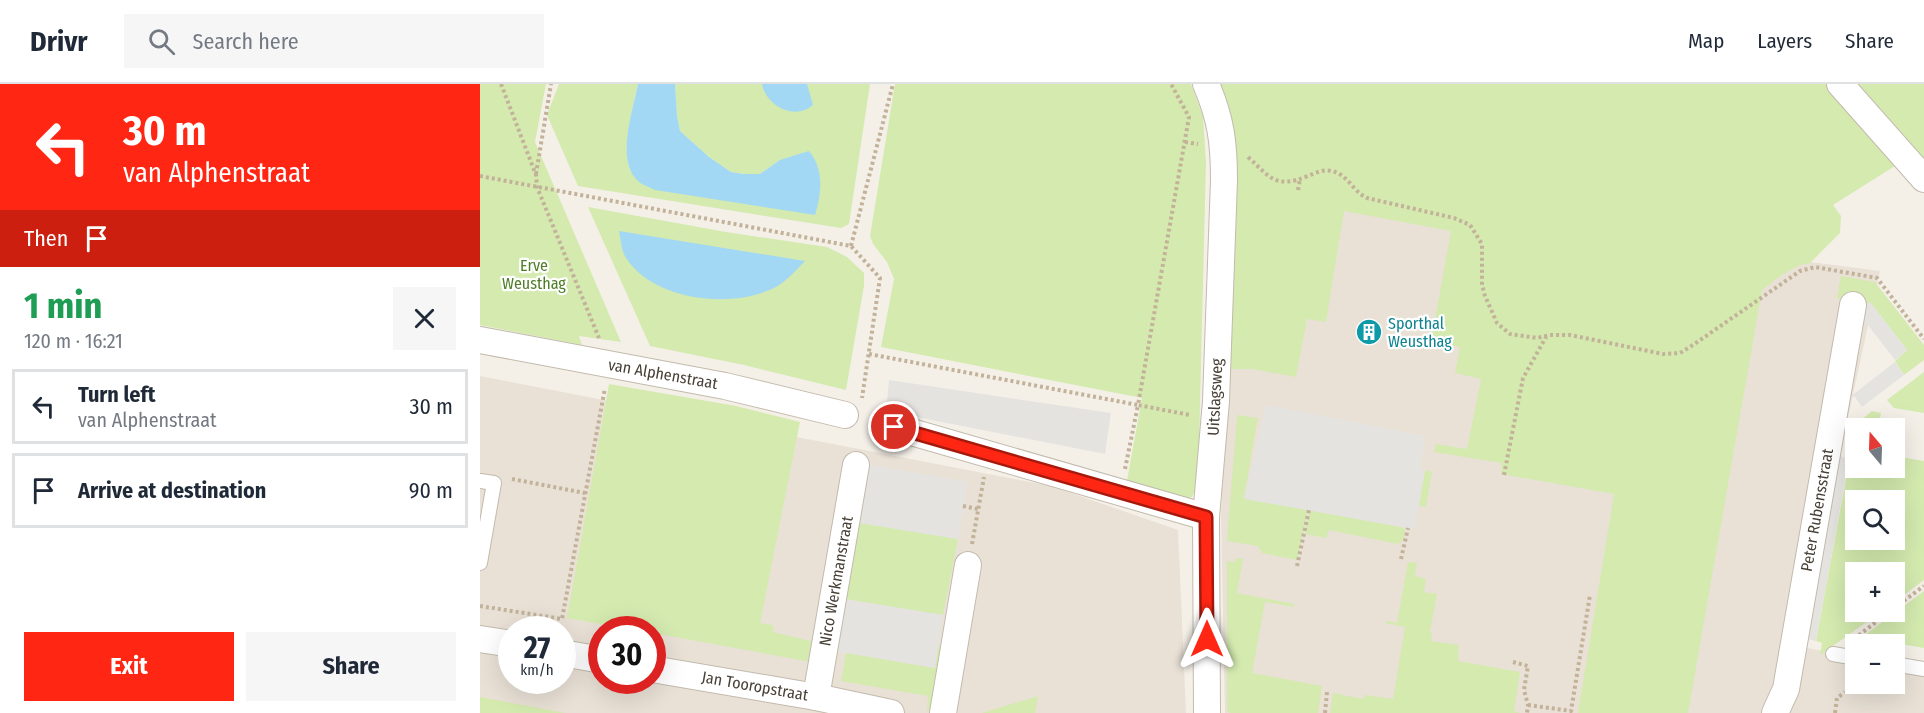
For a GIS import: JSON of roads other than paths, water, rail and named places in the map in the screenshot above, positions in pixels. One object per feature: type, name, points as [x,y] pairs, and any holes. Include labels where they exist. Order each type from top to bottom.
[{"type":"street","name":"Uitslagsweg","points":[[1206,84],[1220,118],[1224,147],[1215,420],[1206,517],[1207,713]]},
{"type":"street","points":[[1840,84],[1924,179]]},
{"type":"street","name":"Peter Rubensstraat","points":[[1775,713],[1786,689],[1853,305]]},
{"type":"street","name":"van Alphenstraat","points":[[480,340],[853,411]]},
{"type":"street","points":[[894,427],[1206,517]]},
{"type":"street","name":"Nico Werkmanstraat","points":[[816,697],[856,465]]},
{"type":"street","points":[[943,713],[968,565]]},
{"type":"street","points":[[480,639],[498,642]]},
{"type":"street","name":"Jan Tooropstraat","points":[[666,671],[816,697],[891,713]]},
{"type":"lane","points":[[480,481],[494,483],[480,563]]},
{"type":"lane","points":[[1833,654],[1845,656]]},
{"type":"lane","points":[[1905,666],[1924,669]]},
{"type":"water","points":[[638,84],[675,84],[680,131],[709,157],[731,172],[760,174],[780,160],[809,151],[817,166],[820,182],[815,215],[655,190],[640,182],[631,172],[627,148]]},
{"type":"water","points":[[762,84],[807,84],[813,105],[798,112],[782,109],[769,99]]},
{"type":"water","points":[[619,231],[805,261],[791,276],[774,288],[756,295],[716,299],[694,297],[655,284],[639,272],[624,255]]},
{"type":"place","name":"Sporthal Weusthag","points":[[1369,332]]},
{"type":"park label","name":"Erve Weusthag","points":[[534,274]]}]
